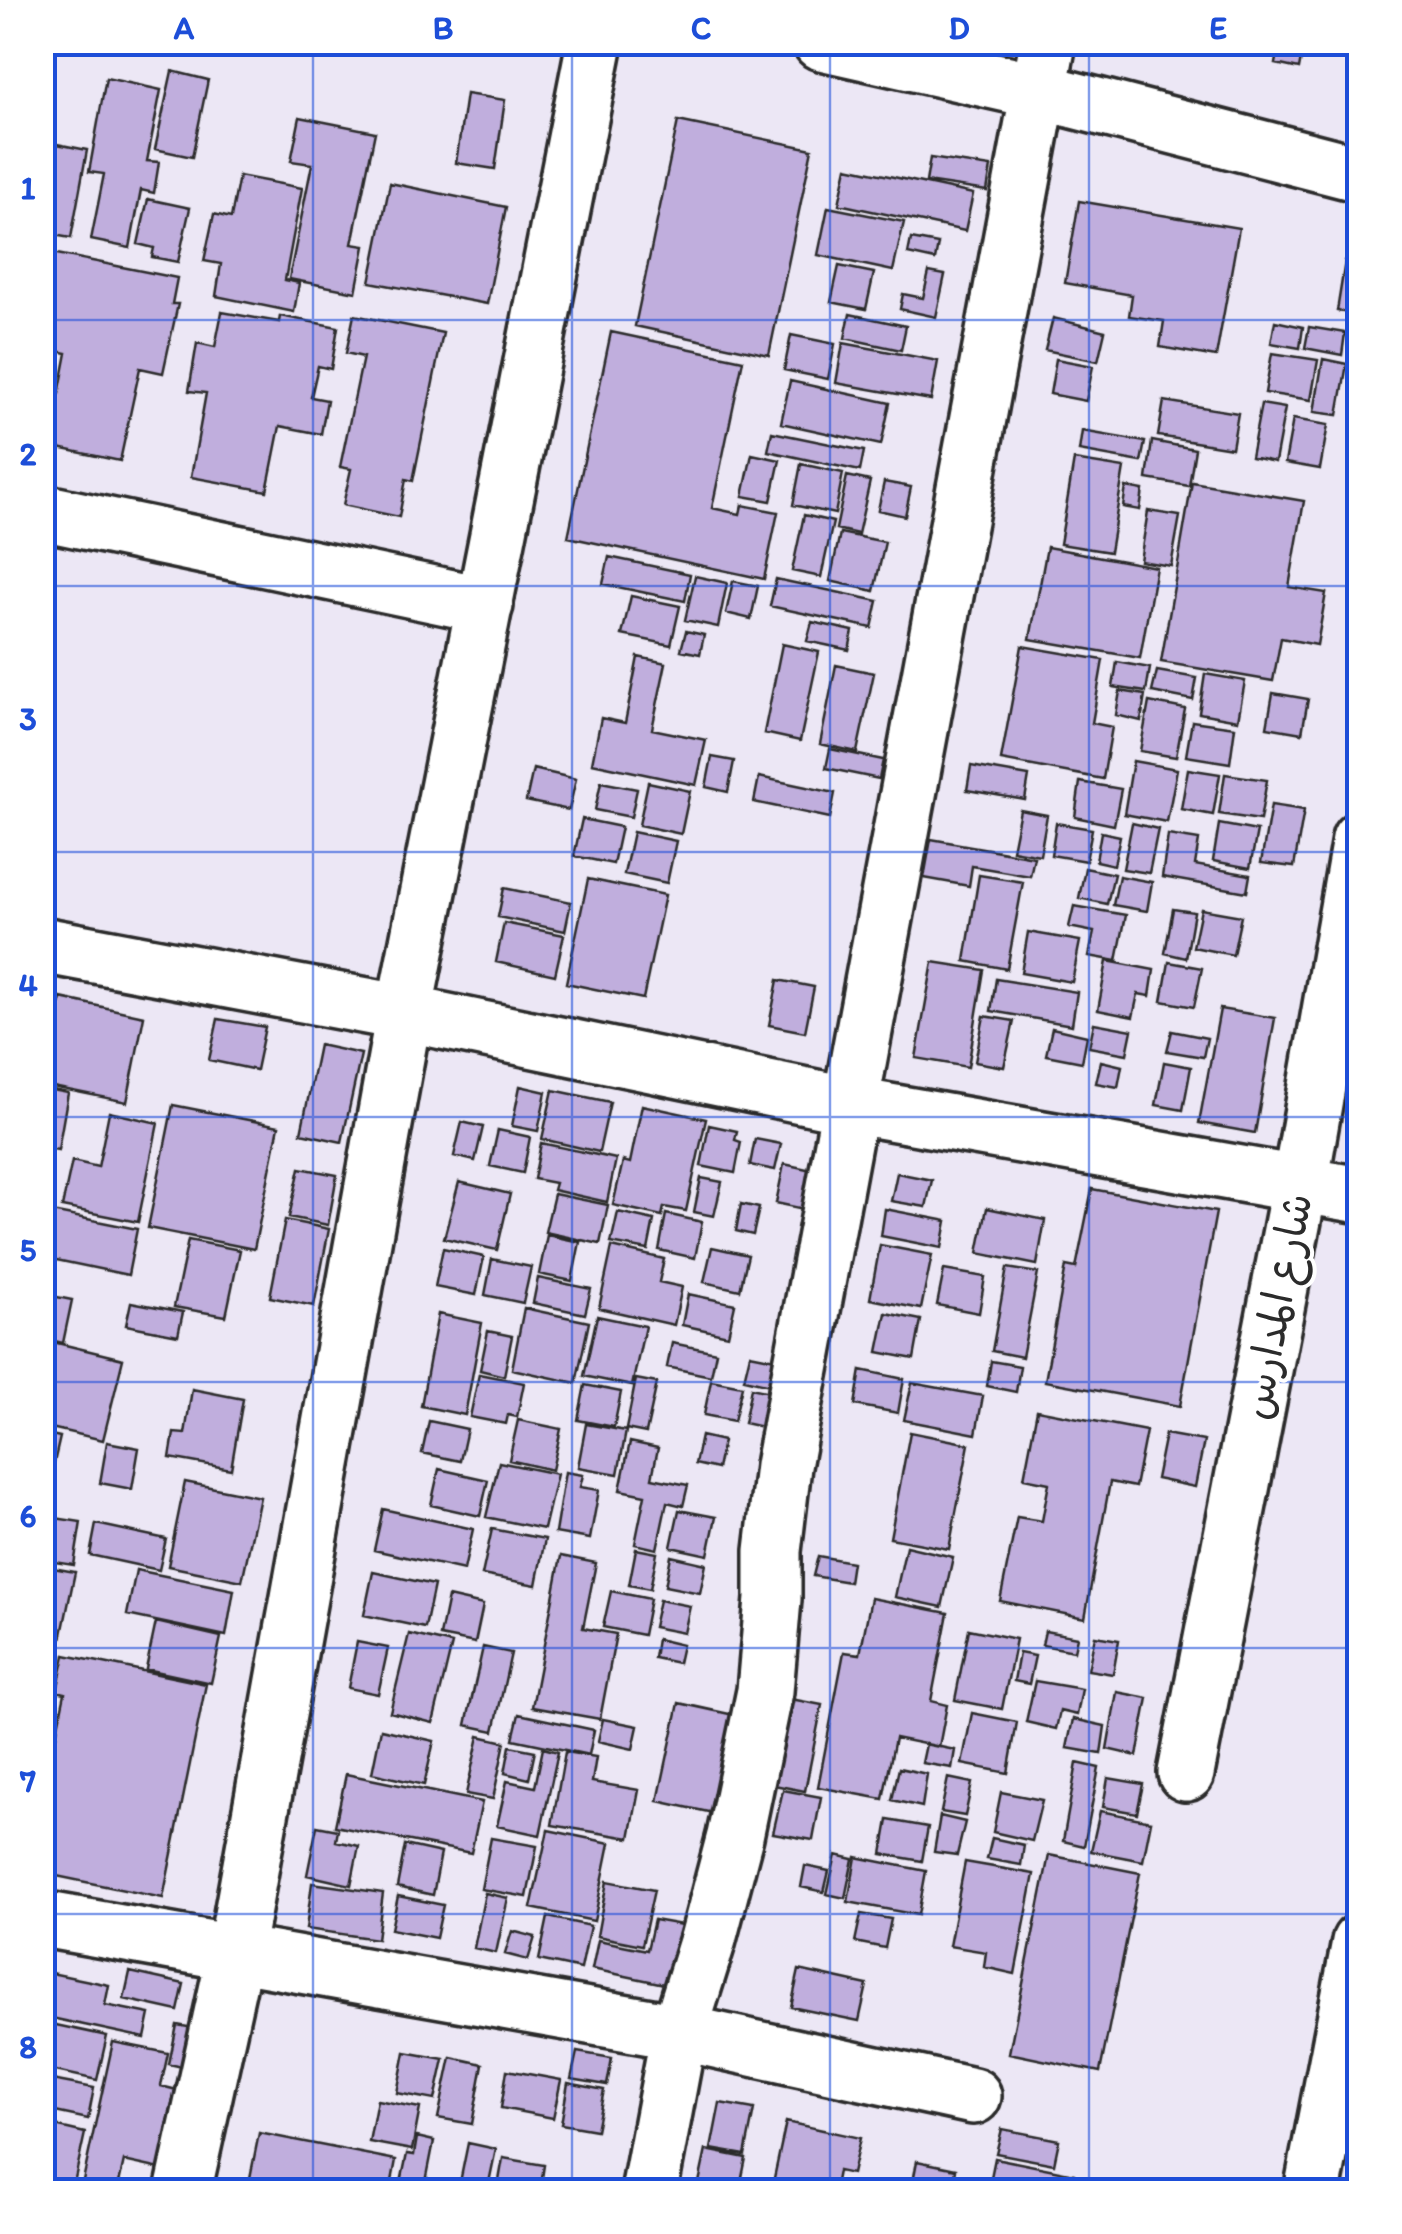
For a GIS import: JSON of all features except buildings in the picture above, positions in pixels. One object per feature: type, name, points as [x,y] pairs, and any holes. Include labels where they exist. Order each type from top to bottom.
[{"type":"street","points":[[183,2192],[235,1954],[404,1014],[595,42]]},
{"type":"street","points":[[821,42],[1044,67],[1360,174]]},
{"type":"street","points":[[649,2192],[679,2032],[735,1836],[765,1690],[772,1630],[776,1510],[1044,67]]},
{"type":"street","points":[[42,512],[485,605]]},
{"type":"street","name":"شارع المدارس","points":[[1186,1773],[1300,1184],[1360,839]]},
{"type":"street","points":[[42,945],[850,1105],[1360,1194]]},
{"type":"street","points":[[42,1919],[679,2032],[973,2096]]},
{"type":"street","points":[[1312,2192],[1360,1942]]}]
